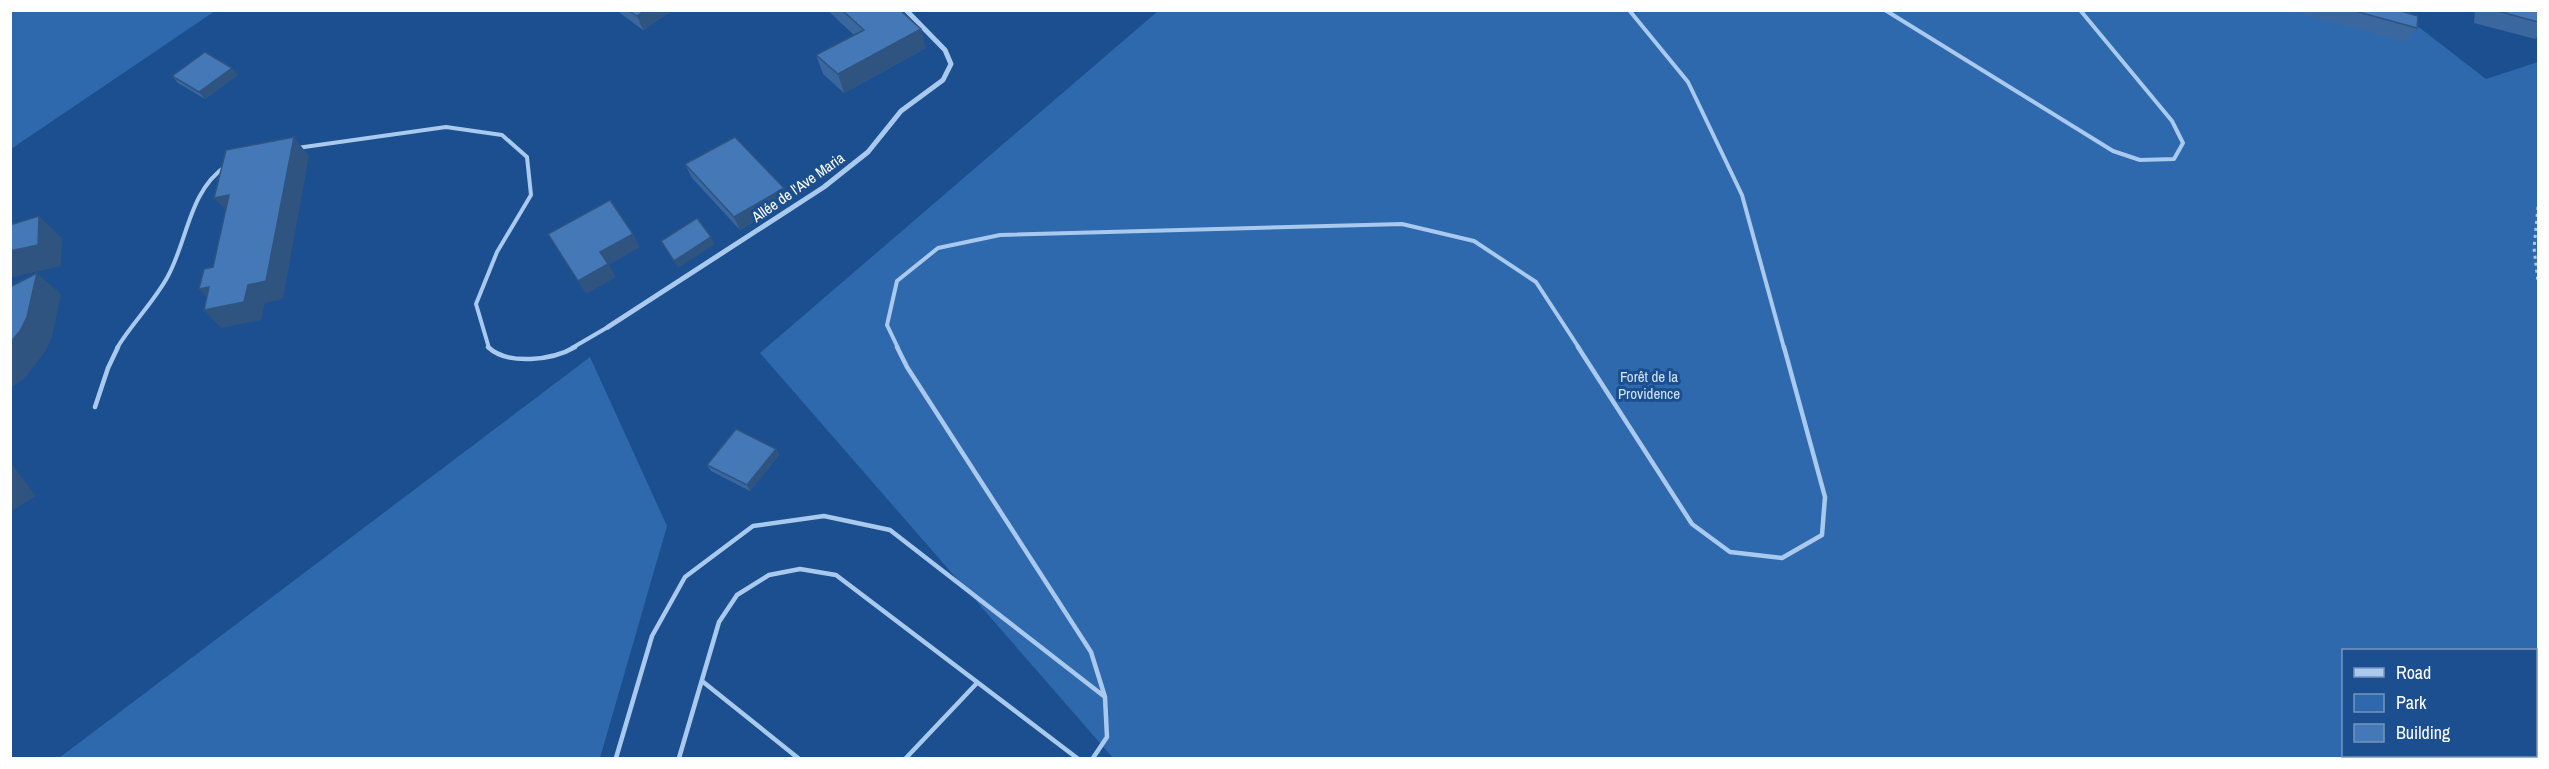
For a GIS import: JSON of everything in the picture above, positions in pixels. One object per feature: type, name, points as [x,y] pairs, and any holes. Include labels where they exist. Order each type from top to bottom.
[{"type":"street","name":"Allée de l'Ave Maria","points":[[608,327],[824,187],[868,152],[901,111],[943,80],[951,64],[945,50],[906,10]]},
{"type":"lane","points":[[1093,759],[1107,737],[1105,697],[1091,652],[908,367],[886,325],[897,281],[938,248],[1000,235],[1402,224],[1474,241],[1536,282],[1692,524],[1730,552],[1782,558],[1822,535],[1826,497],[1742,195],[1688,82],[1629,10]]},
{"type":"lane","points":[[1885,10],[2113,151],[2140,160],[2174,159],[2183,143],[2172,121],[2080,10]]},
{"type":"lane","points":[[285,149],[446,127],[502,135],[527,157],[531,195],[497,252],[476,304],[489,349],[520,360],[563,354],[608,327]]},
{"type":"lane","points":[[95,407],[117,348],[142,315],[172,268],[198,196],[218,170],[234,162]]},
{"type":"lane","points":[[616,759],[652,636],[685,577],[753,526],[824,516],[890,530],[1105,697]]},
{"type":"lane","points":[[679,759],[719,622],[737,595],[769,575],[800,569],[836,575],[1077,759]]},
{"type":"lane","points":[[702,681],[798,759]]},
{"type":"lane","points":[[906,759],[977,683]]},
{"type":"path","points":[[2538,207],[2534,248],[2538,282]]},
{"type":"green space","points":[[11,10],[215,10],[215,11],[11,149]]},
{"type":"green space","name":"Forêt de la Providence","points":[[1158,11],[2398,11],[2486,79],[2538,62],[2538,758],[1113,758],[760,353]]},
{"type":"green space","points":[[590,357],[667,526],[600,758],[59,758]]},
{"type":"building","points":[[628,10],[645,10],[637,16]]},
{"type":"building","points":[[842,10],[900,10],[921,29],[838,74],[816,55],[864,30]]},
{"type":"building","points":[[2351,10],[2397,10],[2418,16],[2417,28]]},
{"type":"building","points":[[2494,10],[2538,10],[2538,22]]},
{"type":"building","points":[[205,52],[232,68],[199,92],[172,76]]},
{"type":"building","points":[[294,137],[266,281],[248,285],[244,302],[204,310],[209,287],[199,289],[204,269],[213,267],[229,195],[214,198],[226,150]]},
{"type":"building","points":[[735,137],[784,188],[734,217],[685,164]]},
{"type":"building","points":[[610,200],[633,234],[600,252],[608,264],[578,281],[548,234]]},
{"type":"building","points":[[39,216],[38,245],[10,251],[10,225]]},
{"type":"building","points":[[697,218],[711,237],[674,261],[661,241]]},
{"type":"building","points":[[37,273],[27,317],[20,331],[10,343],[10,287]]},
{"type":"building","points":[[736,429],[776,449],[747,485],[707,465]]}]
